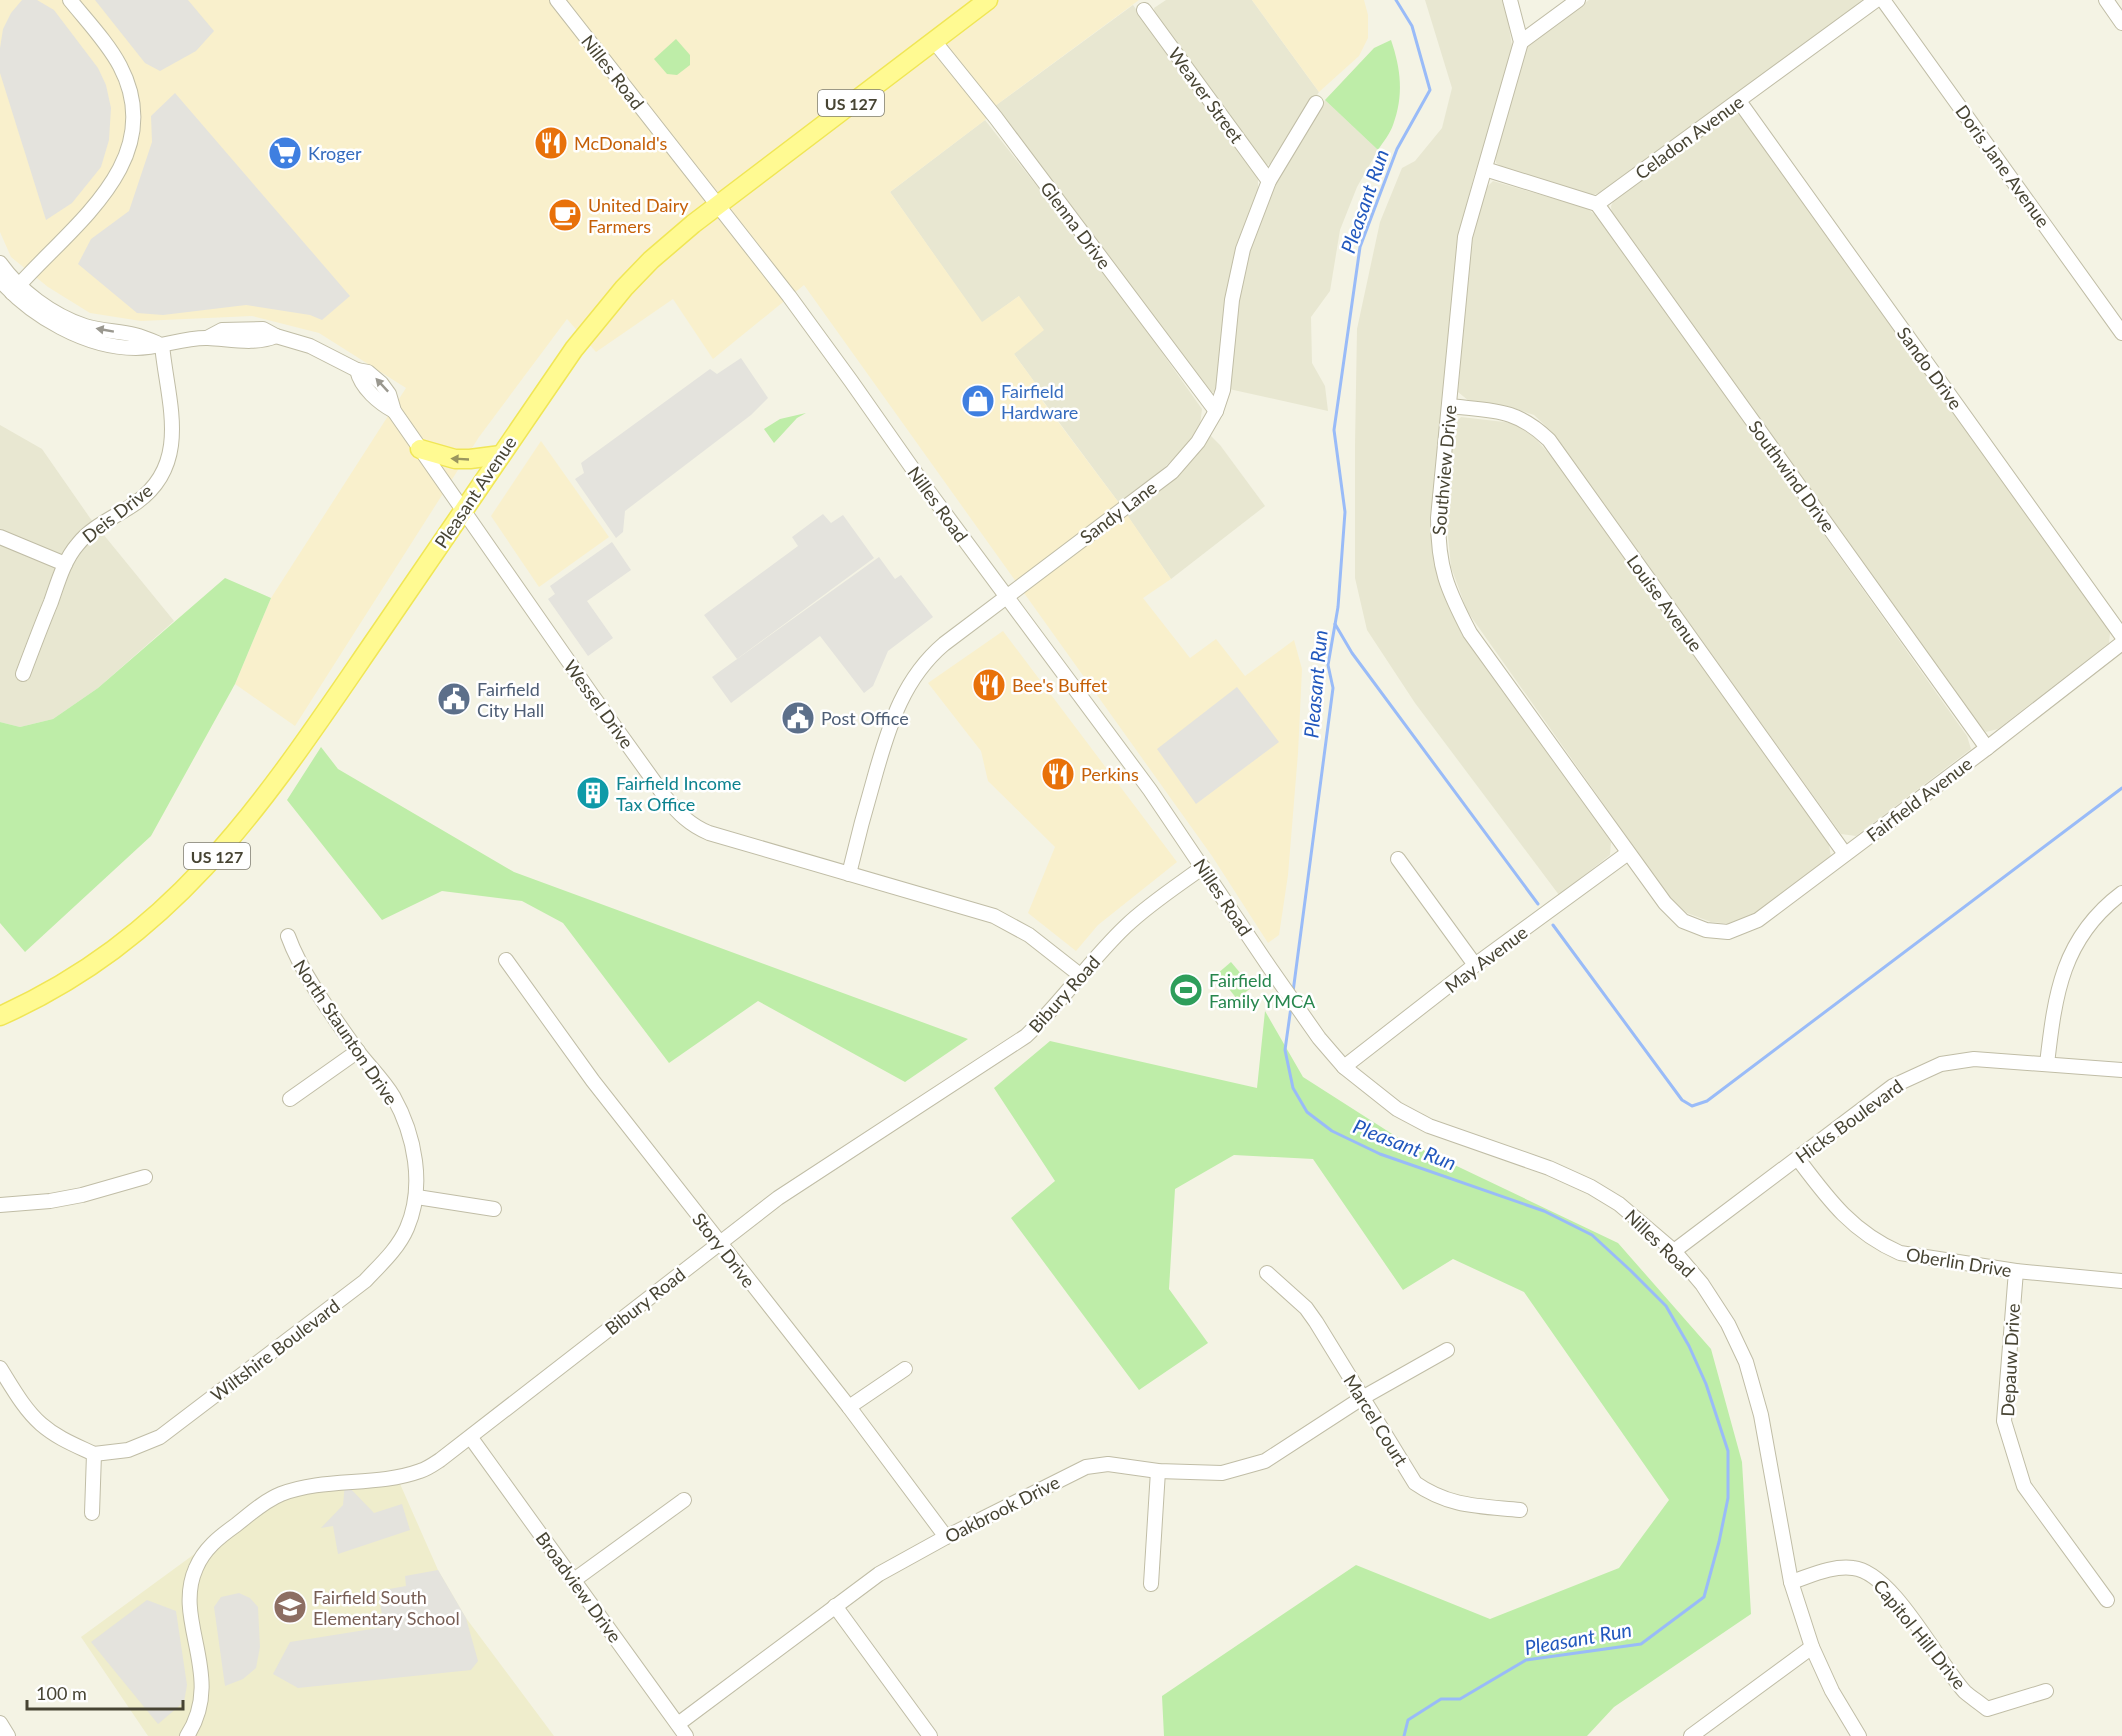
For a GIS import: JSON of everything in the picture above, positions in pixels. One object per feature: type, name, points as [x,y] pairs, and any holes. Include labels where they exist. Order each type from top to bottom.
[{"type":"main road","name":"Pleasant Avenue","points":[[0,1016],[79,974],[122,945],[165,909],[202,872],[250,816],[295,756],[574,350],[600,315],[651,260],[717,204],[988,0]]},
{"type":"main road","points":[[420,449],[454,459],[501,455]]},
{"type":"street","points":[[16,289],[107,192],[126,158],[130,142],[132,111],[126,81],[120,66],[70,0]]},
{"type":"street","name":"Nilles Road","points":[[556,0],[834,356],[929,492],[1150,790],[1319,1038],[1344,1067],[1397,1109],[1429,1126],[1549,1168],[1591,1188],[1637,1218],[1674,1251],[1702,1284],[1728,1324],[1746,1362],[1761,1416],[1791,1582],[1812,1647],[1832,1691],[1859,1736]]},
{"type":"street","points":[[1510,0],[1521,42],[1578,0]]},
{"type":"street","name":"Celadon Avenue","points":[[1597,204],[1876,0]]},
{"type":"street","name":"Doris Jane Avenue","points":[[1883,0],[2122,333]]},
{"type":"street","points":[[2106,0],[2122,23]]},
{"type":"street","name":"Weaver Street","points":[[1144,10],[1269,181]]},
{"type":"street","name":"Glenna Drive","points":[[934,41],[996,118],[1216,411]]},
{"type":"street","name":"Southview Drive","points":[[1521,42],[1465,237],[1438,518],[1441,567],[1452,598],[1470,633],[1628,853],[1665,903],[1683,921],[1706,930]]},
{"type":"street","name":"Sando Drive","points":[[1739,101],[2122,636]]},
{"type":"street","name":"Sandy Lane","points":[[849,874],[887,734],[907,686],[934,652],[1172,472],[1198,442],[1216,411],[1223,390],[1232,300],[1243,249],[1269,181],[1316,103]]},
{"type":"street","points":[[1485,169],[1597,204]]},
{"type":"street","name":"Southwind Drive","points":[[1597,204],[1987,748]]},
{"type":"street","name":"Wessel Drive","points":[[0,263],[16,289]]},
{"type":"street","name":"Wessel Drive","points":[[0,279],[71,320],[102,330],[135,335],[162,345],[207,338],[222,330],[263,329],[276,336],[310,346],[357,370],[368,372],[381,383],[389,394],[394,411],[462,511],[679,815],[709,833],[1003,920],[1029,934],[1080,975]]},
{"type":"street","name":"Deis Drive","points":[[23,674],[65,564],[77,545],[90,532],[140,500],[160,478],[170,452],[174,425],[162,345]]},
{"type":"street","name":"Louise Avenue","points":[[1449,406],[1510,413],[1534,425],[1549,440],[1845,854]]},
{"type":"street","points":[[0,537],[65,564]]},
{"type":"street","name":"Fairfield Avenue","points":[[1706,930],[1728,932],[1758,920],[1987,748],[2122,643]]},
{"type":"street","name":"May Avenue","points":[[1344,1067],[1475,965],[1628,853]]},
{"type":"street","points":[[1398,859],[1475,965]]},
{"type":"street","name":"Bibury Road","points":[[187,1736],[195,1723],[202,1696],[190,1602],[192,1577],[201,1555],[219,1537],[267,1501],[282,1494],[304,1488],[397,1477],[421,1471],[440,1460],[778,1198],[1026,1036],[1048,1016],[1080,975],[1125,926],[1203,867]]},
{"type":"street","points":[[2047,1064],[2053,1006],[2064,967],[2073,949],[2093,921],[2110,902],[2122,893]]},
{"type":"street","name":"North Staunton Drive","points":[[288,936],[296,959],[358,1051],[392,1096],[408,1130],[415,1158],[417,1197]]},
{"type":"street","name":"Story Drive","points":[[506,960],[593,1081],[849,1407],[946,1537]]},
{"type":"street","points":[[290,1099],[358,1051]]},
{"type":"street","name":"Hicks Boulevard","points":[[1674,1251],[1893,1086],[1941,1064],[1974,1059],[2122,1070]]},
{"type":"street","name":"Oberlin Drive","points":[[1798,1159],[1843,1215],[1859,1230],[1883,1246],[1900,1253],[2016,1271],[2122,1281]]},
{"type":"street","points":[[0,1205],[50,1201],[82,1195],[145,1177]]},
{"type":"street","points":[[417,1197],[494,1209]]},
{"type":"street","name":"Wiltshire Boulevard","points":[[94,1454],[128,1450],[160,1437],[365,1281],[390,1254],[407,1229],[417,1197]]},
{"type":"street","name":"Depauw Drive","points":[[2016,1271],[2004,1422],[2024,1486],[2107,1600]]},
{"type":"street","name":"Marcel Court","points":[[1267,1273],[1306,1308],[1316,1322],[1415,1483],[1433,1495],[1459,1504],[1521,1510]]},
{"type":"street","name":"Oakbrook Drive","points":[[682,1730],[835,1606],[879,1574],[946,1537],[1086,1467],[1108,1464],[1158,1472],[1222,1473],[1265,1461],[1287,1449],[1362,1398],[1447,1350]]},
{"type":"street","points":[[0,1368],[17,1395],[40,1423],[62,1439],[94,1454],[92,1513]]},
{"type":"street","points":[[849,1407],[905,1369]]},
{"type":"street","name":"Broadview Drive","points":[[471,1438],[682,1730]]},
{"type":"street","points":[[1151,1584],[1158,1472]]},
{"type":"street","points":[[574,1580],[684,1500]]},
{"type":"street","name":"Capitol Hill Drive","points":[[1791,1582],[1839,1568],[1854,1568],[1869,1572],[1889,1590],[1966,1692],[1987,1708],[2046,1691]]},
{"type":"street","points":[[835,1606],[930,1736]]},
{"type":"street","points":[[1691,1736],[1812,1647]]},
{"type":"street","points":[[0,1724],[8,1736]]},
{"type":"shaded area","points":[[0,0],[1139,0],[995,106],[985,120],[890,192],[982,322],[1019,296],[1044,330],[1014,354],[1036,384],[1032,387],[1119,503],[1171,579],[1143,598],[1190,658],[1216,639],[1245,676],[1294,640],[1302,669],[1298,753],[1288,875],[1279,935],[1268,943],[1212,856],[804,285],[713,359],[673,299],[596,352],[567,319],[479,437],[295,726],[235,684],[271,598],[406,388],[319,333],[252,316],[141,321],[90,313],[48,287],[11,257],[0,232]]},
{"type":"shaded area","points":[[22,0],[37,0],[54,10],[98,68],[106,85],[111,108],[109,140],[101,167],[72,203],[46,220],[0,73],[3,29],[11,13]]},
{"type":"shaded area","points":[[95,0],[188,0],[214,31],[196,51],[160,71],[145,63]]},
{"type":"shaded area","points":[[1166,0],[1252,0],[1319,92],[1274,163],[1267,165],[1260,162],[1155,16],[1154,8]]},
{"type":"shaded area","points":[[1252,0],[1364,0],[1368,15],[1368,38],[1359,56],[1319,92]]},
{"type":"shaded area","points":[[1425,0],[1502,0],[1512,46],[1500,96],[1474,176],[1458,237],[1431,523],[1439,581],[1462,635],[1611,842],[1610,855],[1559,895],[1415,703],[1367,630],[1355,578],[1357,329],[1380,222],[1402,168],[1415,161],[1442,128],[1452,88]]},
{"type":"shaded area","points":[[1589,0],[1862,0],[1859,7],[1612,187],[1596,194],[1585,195],[1504,168],[1496,163],[1495,155],[1524,51],[1534,40]]},
{"type":"shaded area","points":[[1133,5],[1258,176],[1258,195],[1225,297],[1219,380],[1215,391],[1210,394],[1205,391],[995,106]]},
{"type":"shaded area","points":[[175,93],[350,296],[322,320],[310,315],[246,305],[163,315],[137,313],[78,264],[91,239],[129,211],[152,142],[151,116]]},
{"type":"shaded area","points":[[1325,100],[1378,150],[1357,187],[1340,230],[1330,291],[1311,317],[1312,363],[1325,386],[1328,411],[1229,389],[1234,309],[1247,254],[1273,189]]},
{"type":"shaded area","points":[[1738,114],[1743,117],[2107,625],[2110,633],[2109,643],[1998,729],[1986,732],[1976,723],[1612,216],[1611,206],[1615,198],[1731,115]]},
{"type":"shaded area","points":[[985,120],[1112,282],[1202,409],[1200,425],[1188,444],[1162,470],[1119,503],[1032,386],[1035,383],[1014,354],[1019,296],[982,323],[890,192]]},
{"type":"shaded area","points":[[1493,181],[1587,208],[1599,218],[1967,736],[1971,749],[1856,836],[1841,834],[1551,431],[1534,415],[1507,406],[1469,401],[1458,392],[1471,244],[1485,189]]},
{"type":"shaded area","points":[[741,358],[768,398],[751,415],[625,511],[623,532],[616,538],[575,479],[584,473],[581,463],[710,369],[717,374]]},
{"type":"shaded area","points":[[1461,417],[1513,423],[1534,437],[1552,457],[1829,844],[1831,858],[1750,917],[1734,924],[1711,922],[1687,913],[1670,898],[1467,611],[1451,567],[1447,525],[1454,424]]},
{"type":"shaded area","points":[[0,425],[42,449],[90,518],[174,621],[98,688],[53,719],[20,727],[0,722]]},
{"type":"shaded area","points":[[1209,434],[1220,445],[1265,506],[1171,579],[1126,514]]},
{"type":"shaded area","points":[[541,441],[609,537],[539,587],[491,516]]},
{"type":"shaded area","points":[[823,514],[831,523],[843,515],[874,558],[737,659],[704,615],[798,546],[792,537]]},
{"type":"shaded area","points":[[612,542],[631,570],[587,601],[613,638],[588,656],[548,599],[555,594],[550,586]]},
{"type":"shaded area","points":[[879,557],[895,579],[901,575],[933,617],[888,651],[873,686],[864,693],[820,636],[731,703],[712,677]]},
{"type":"shaded area","points":[[1003,631],[1177,862],[1098,925],[1076,951],[1028,913],[1055,847],[988,781],[981,751],[928,683]]},
{"type":"shaded area","points":[[1237,687],[1279,742],[1196,804],[1157,749]]},
{"type":"shaded area","name":"Fairfield South Elementary School","points":[[397,1477],[438,1570],[466,1618],[554,1736],[148,1736],[81,1637],[267,1501]]},
{"type":"shaded area","points":[[345,1483],[374,1513],[402,1504],[410,1530],[338,1554],[333,1526],[321,1528],[343,1505]]},
{"type":"shaded area","points":[[438,1570],[466,1618],[478,1661],[471,1670],[298,1688],[273,1674],[290,1642],[384,1627],[378,1591],[406,1586],[405,1576]]},
{"type":"shaded area","points":[[239,1593],[250,1598],[258,1607],[260,1647],[256,1668],[243,1679],[225,1686],[214,1607],[221,1597]]},
{"type":"shaded area","points":[[147,1600],[176,1611],[187,1685],[184,1702],[158,1724],[91,1642]]},
{"type":"green space","points":[[676,39],[690,55],[690,65],[677,75],[667,74],[654,59]]},
{"type":"green space","points":[[1391,40],[1399,72],[1399,104],[1392,128],[1378,150],[1325,100],[1374,48]]},
{"type":"green space","points":[[806,413],[797,418],[774,443],[764,429],[780,419]]},
{"type":"green space","points":[[225,578],[271,598],[235,684],[151,836],[25,952],[0,923],[0,722],[20,727],[53,719],[98,688]]},
{"type":"green space","points":[[321,747],[338,769],[514,872],[968,1039],[905,1082],[758,1001],[669,1063],[563,923],[522,901],[442,891],[382,920],[287,800]]},
{"type":"green space","points":[[1231,962],[1252,987],[1237,999],[1217,974]]},
{"type":"green space","points":[[1265,1011],[1303,1077],[1400,1139],[1618,1243],[1711,1349],[1742,1462],[1751,1614],[1614,1707],[1587,1736],[1164,1736],[1162,1696],[1356,1565],[1490,1619],[1619,1568],[1669,1500],[1524,1292],[1453,1259],[1403,1290],[1313,1159],[1234,1155],[1175,1189],[1169,1289],[1208,1343],[1139,1390],[1011,1218],[1055,1181],[994,1088],[1050,1041],[1257,1088]]},
{"type":"waterway","name":"Pleasant Run","points":[[1293,992],[1333,688],[1328,665],[1338,607],[1345,512],[1334,430],[1360,247],[1397,149],[1430,90],[1412,26],[1396,0]]},
{"type":"waterway","points":[[1335,624],[1352,653],[1538,904]]},
{"type":"waterway","points":[[1553,925],[1682,1100],[1692,1106],[1707,1101],[2122,788]]},
{"type":"waterway","name":"Pleasant Run","points":[[1291,1007],[1285,1050],[1293,1088],[1307,1112],[1332,1131],[1380,1154],[1544,1211],[1592,1235],[1666,1306],[1689,1346],[1706,1384],[1728,1451],[1728,1498],[1704,1597],[1641,1644],[1526,1660],[1460,1699],[1441,1699],[1408,1720],[1404,1736]]},
{"type":"place","name":"McDonald's","points":[[551,143]]},
{"type":"place","name":"Kroger","points":[[285,153]]},
{"type":"place","name":"United Dairy Farmers","points":[[565,215]]},
{"type":"place","name":"Fairfield Hardware","points":[[978,401]]},
{"type":"place","name":"Bee's Buffet","points":[[989,685]]},
{"type":"place","name":"Fairfield City Hall","points":[[454,699]]},
{"type":"place","name":"Post Office","points":[[798,718]]},
{"type":"place","name":"Perkins","points":[[1058,774]]},
{"type":"place","name":"Fairfield Income Tax Office","points":[[593,793]]},
{"type":"place","name":"Fairfield Family YMCA","points":[[1186,990]]},
{"type":"place","name":"Fairfield South Elementary School","points":[[290,1607]]}]
